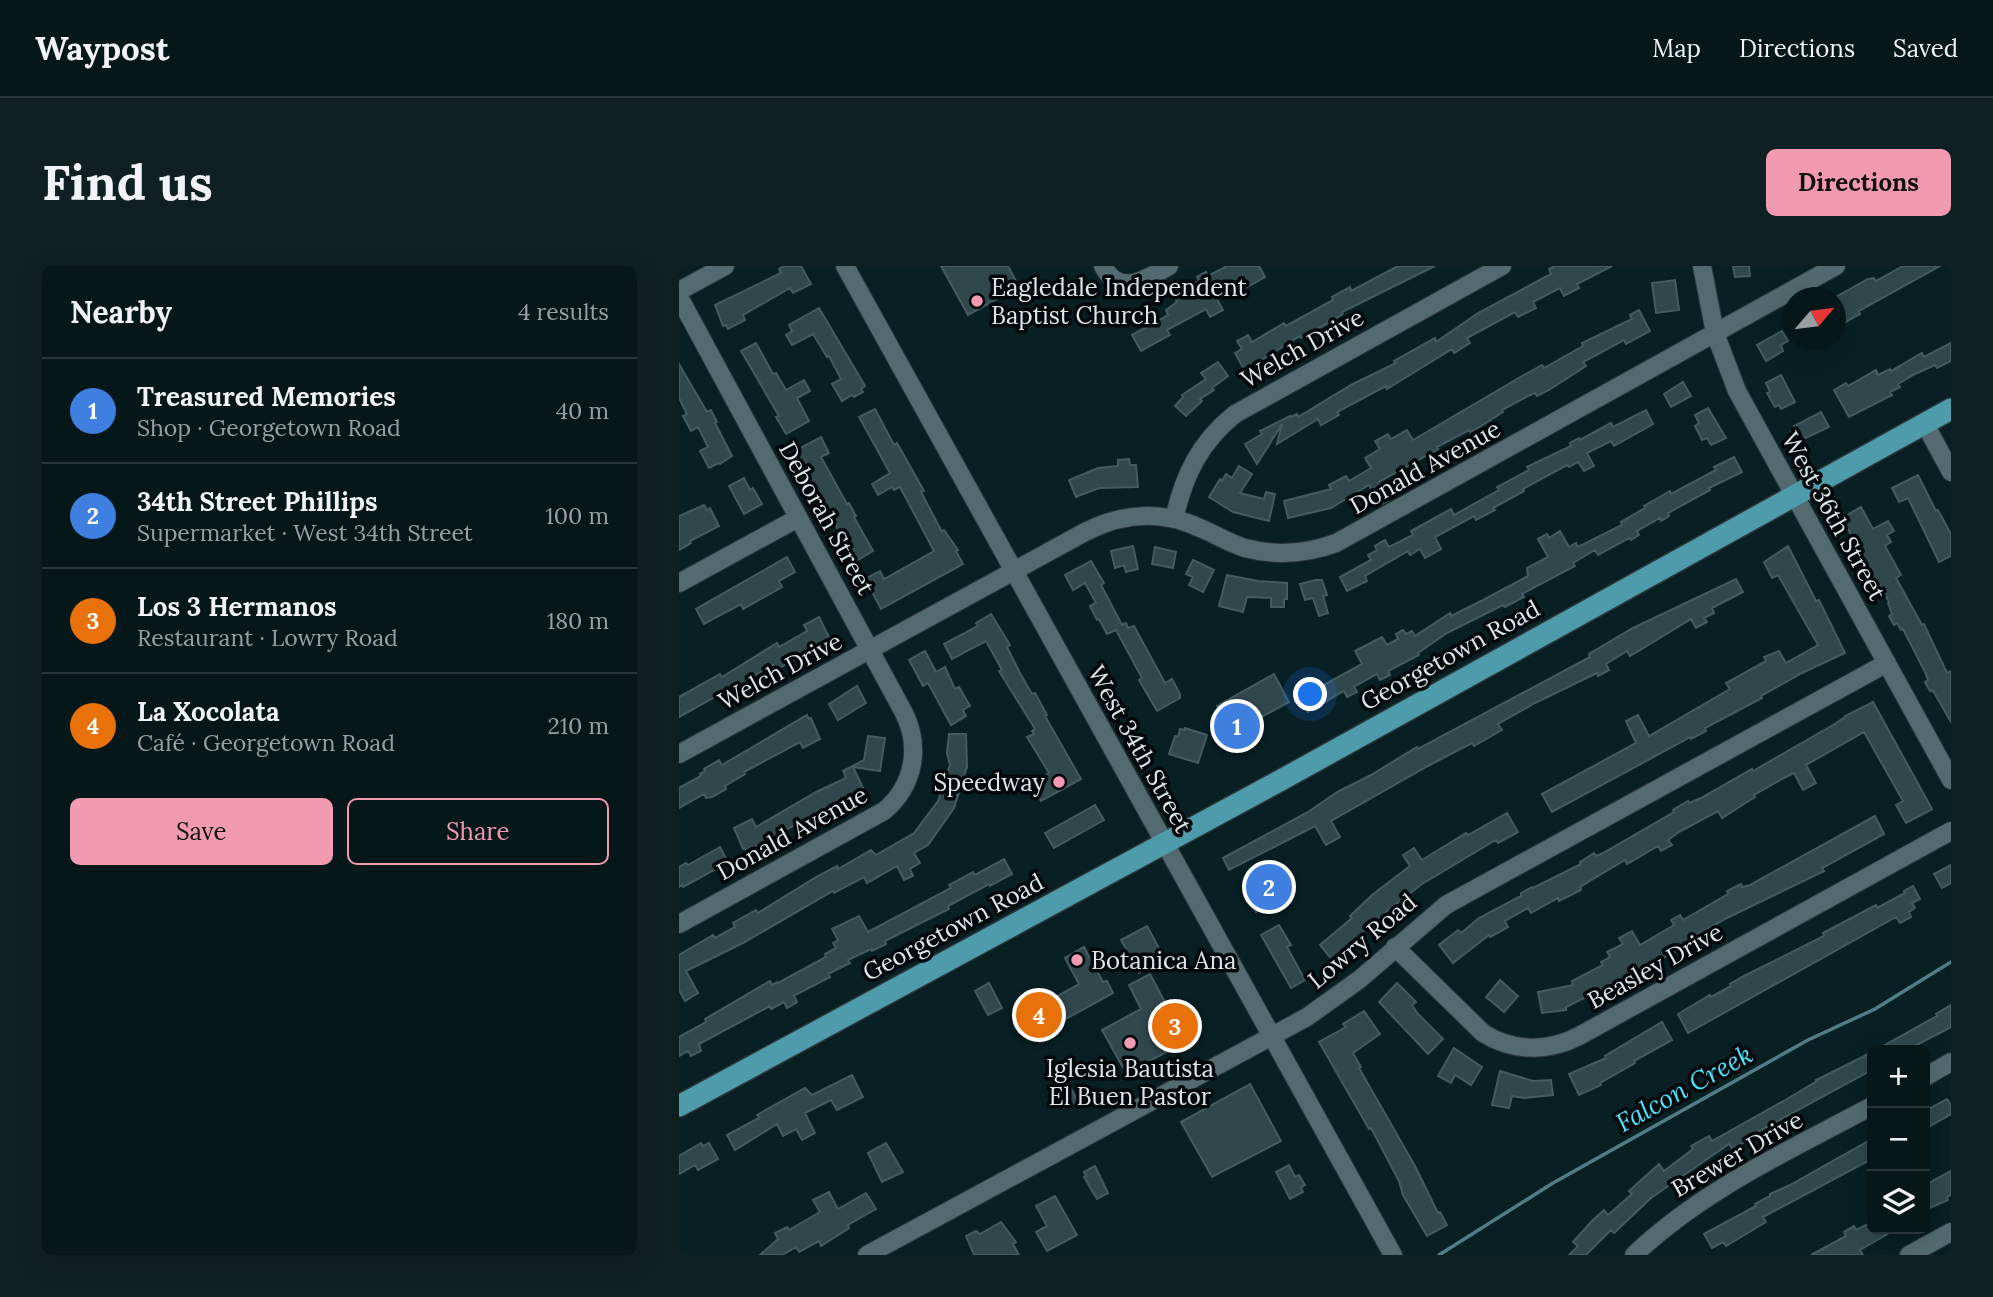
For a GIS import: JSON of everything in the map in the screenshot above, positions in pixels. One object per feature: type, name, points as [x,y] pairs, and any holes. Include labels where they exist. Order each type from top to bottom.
[{"type":"main road","name":"Georgetown Road","points":[[679,1106],[1164,843],[1951,409]]},
{"type":"street","points":[[679,291],[725,266]]},
{"type":"street","name":"West 34th Street","points":[[845,266],[1393,1255]]},
{"type":"street","points":[[1103,266],[1112,278],[1122,283],[1138,282],[1169,266]]},
{"type":"street","name":"Welch Drive","points":[[1174,519],[1183,482],[1194,460],[1207,439],[1235,414],[1502,266]]},
{"type":"street","name":"West 36th Street","points":[[1702,266],[1715,333],[1737,391],[1951,780]]},
{"type":"street","name":"Donald Avenue","points":[[1015,571],[1102,524],[1132,516],[1174,519],[1235,544],[1270,552],[1300,552],[1336,543],[1836,266]]},
{"type":"street","name":"Deborah Street","points":[[679,297],[907,718],[914,746],[911,768]]},
{"type":"street","points":[[1924,424],[1951,472]]},
{"type":"street","points":[[679,583],[798,518]]},
{"type":"street","name":"Welch Drive","points":[[679,754],[1015,571]]},
{"type":"street","name":"Lowry Road","points":[[867,1255],[1271,1036],[1331,1001],[1428,918],[1457,898],[1887,663]]},
{"type":"street","name":"Donald Avenue","points":[[679,924],[878,815],[898,797],[908,780],[911,768]]},
{"type":"street","name":"Beasley Drive","points":[[1395,947],[1483,1033],[1500,1042],[1518,1046],[1549,1047],[1579,1036],[1951,831]]},
{"type":"street","points":[[1930,1074],[1951,1062]]},
{"type":"street","name":"Brewer Drive","points":[[1634,1255],[1676,1218],[1706,1198],[1867,1108]]},
{"type":"street","points":[[1909,1255],[1951,1232]]},
{"type":"building","points":[[784,266],[801,266],[811,284],[793,293],[790,288],[743,315],[745,320],[728,329],[726,325],[723,326],[715,305],[781,273],[779,269]]},
{"type":"building","name":"Eagledale Independent Baptist Church","points":[[941,266],[1008,266],[1019,287],[968,315]]},
{"type":"building","points":[[1227,266],[1259,266],[1265,277],[1242,290],[1237,281],[1219,291],[1222,296],[1217,299],[1223,310],[1210,317],[1206,309],[1167,330],[1170,335],[1141,351],[1132,335],[1168,315],[1166,310],[1177,302],[1173,295],[1199,281],[1197,277],[1206,272],[1208,276]]},
{"type":"building","points":[[1398,266],[1435,266],[1342,312],[1343,314],[1327,324],[1301,338],[1300,336],[1255,364],[1257,367],[1245,371],[1235,353],[1242,349],[1237,341],[1248,335],[1252,342],[1284,323],[1286,326],[1333,300],[1332,297],[1350,287],[1351,291]]},
{"type":"building","points":[[1555,266],[1612,266],[1577,284],[1579,288],[1564,296],[1560,288],[1533,302],[1536,308],[1518,317],[1515,312],[1467,338],[1470,343],[1454,353],[1452,349],[1387,389],[1386,386],[1337,412],[1339,415],[1321,425],[1318,419],[1277,444],[1282,424],[1257,464],[1245,444],[1262,434],[1260,431],[1290,416],[1297,414],[1298,417],[1351,385],[1396,363],[1394,361],[1435,338],[1436,342],[1478,313],[1551,274],[1549,269]]},
{"type":"building","points":[[1733,266],[1749,266],[1750,276],[1735,277]]},
{"type":"building","points":[[1903,266],[1940,266],[1859,311],[1860,314],[1846,322],[1846,291],[1868,279],[1874,278],[1876,281]]},
{"type":"building","points":[[1675,280],[1679,310],[1656,313],[1652,283]]},
{"type":"building","points":[[819,308],[865,386],[861,389],[863,392],[842,401],[832,384],[841,379],[813,334],[792,345],[786,335],[792,331],[789,325]]},
{"type":"building","points":[[1639,310],[1650,331],[1626,344],[1624,340],[1583,362],[1586,366],[1549,390],[1537,396],[1535,393],[1526,397],[1502,410],[1503,412],[1480,427],[1437,447],[1438,449],[1379,482],[1388,501],[1380,505],[1369,485],[1331,508],[1288,518],[1284,501],[1331,489],[1329,485],[1346,476],[1349,481],[1371,468],[1365,458],[1380,449],[1375,441],[1388,434],[1391,439],[1407,430],[1413,440],[1542,365],[1544,368],[1583,346],[1582,343],[1632,319],[1630,315]]},
{"type":"building","points":[[1783,333],[1783,351],[1766,361],[1757,345]]},
{"type":"building","points":[[756,343],[773,374],[776,373],[786,390],[804,380],[810,391],[797,398],[809,421],[786,434],[776,417],[779,416],[741,351]]},
{"type":"building","points":[[1951,343],[1951,361],[1915,374],[1898,384],[1900,387],[1890,392],[1892,395],[1849,417],[1834,390],[1846,383],[1848,386],[1876,370],[1878,375],[1890,369],[1891,371],[1922,353],[1924,357]]},
{"type":"building","points":[[1218,362],[1228,376],[1200,399],[1202,401],[1186,416],[1175,406],[1182,395],[1206,379],[1201,373]]},
{"type":"building","points":[[679,364],[707,412],[711,410],[732,456],[709,468],[700,451],[708,447],[698,427],[691,431],[683,416],[687,414],[679,398]]},
{"type":"building","points":[[1781,375],[1795,402],[1781,409],[1779,405],[1775,407],[1767,393],[1770,392],[1766,383]]},
{"type":"building","points":[[1683,382],[1691,396],[1671,407],[1664,394]]},
{"type":"building","points":[[1708,408],[1726,438],[1711,445],[1707,438],[1702,440],[1695,426],[1699,423],[1695,415]]},
{"type":"building","points":[[875,409],[894,445],[897,443],[924,491],[921,492],[942,532],[944,530],[958,550],[956,551],[963,564],[881,609],[865,579],[880,571],[884,579],[934,551],[900,487],[894,490],[892,487],[878,495],[872,484],[890,473],[859,417]]},
{"type":"building","points":[[1646,410],[1653,424],[1614,446],[1611,441],[1587,453],[1594,466],[1584,471],[1578,462],[1569,467],[1567,465],[1523,489],[1524,491],[1493,508],[1495,510],[1476,520],[1474,516],[1435,537],[1441,549],[1425,558],[1420,549],[1410,555],[1408,551],[1365,576],[1367,581],[1347,591],[1340,577],[1371,560],[1368,555],[1377,550],[1375,546],[1385,540],[1389,547],[1413,535],[1411,531],[1451,509],[1454,515],[1499,490],[1497,487],[1529,470],[1527,467],[1571,446],[1570,443],[1579,438],[1580,440],[1611,423],[1613,427]]},
{"type":"building","points":[[1821,412],[1829,427],[1797,442],[1791,432],[1796,429],[1794,426]]},
{"type":"building","points":[[821,437],[829,453],[821,457],[847,504],[849,503],[873,551],[858,560],[795,451]]},
{"type":"building","points":[[1734,457],[1742,472],[1709,488],[1710,490],[1668,513],[1669,516],[1661,521],[1660,518],[1637,531],[1639,535],[1631,540],[1629,538],[1598,555],[1595,550],[1573,563],[1575,566],[1522,594],[1524,597],[1447,633],[1418,653],[1419,655],[1388,671],[1390,675],[1380,680],[1377,674],[1354,687],[1357,692],[1347,697],[1344,691],[1308,712],[1300,698],[1362,664],[1355,651],[1382,637],[1387,645],[1398,639],[1396,634],[1403,630],[1406,634],[1412,631],[1415,636],[1450,613],[1451,616],[1528,576],[1527,568],[1548,557],[1538,539],[1547,534],[1549,538],[1560,531],[1569,547],[1576,543],[1578,547],[1622,525],[1621,522],[1645,508],[1644,506],[1716,470],[1714,467]]},
{"type":"building","points":[[1129,459],[1130,465],[1136,465],[1138,487],[1099,488],[1076,497],[1069,480],[1098,468],[1118,466],[1118,460]]},
{"type":"building","points":[[1239,466],[1252,474],[1240,493],[1264,499],[1266,492],[1275,494],[1269,521],[1233,512],[1209,497],[1220,479],[1222,481],[1226,474],[1232,478]]},
{"type":"building","points":[[1918,475],[1951,534],[1951,556],[1939,562],[1908,498],[1899,502],[1892,488]]},
{"type":"building","points":[[744,478],[762,504],[744,514],[729,486]]},
{"type":"building","points":[[704,505],[707,510],[710,508],[719,526],[679,550],[679,516]]},
{"type":"building","points":[[1861,507],[1873,529],[1888,521],[1894,531],[1887,535],[1891,542],[1885,546],[1901,575],[1896,578],[1922,625],[1924,624],[1947,673],[1951,671],[1951,722],[1925,682],[1928,680],[1925,672],[1903,629],[1901,630],[1897,623],[1894,625],[1889,616],[1892,614],[1889,602],[1877,580],[1875,581],[1867,567],[1864,569],[1853,548],[1857,546],[1842,518]]},
{"type":"building","points":[[1133,546],[1138,569],[1126,572],[1124,565],[1115,568],[1111,551]]},
{"type":"building","points":[[1788,546],[1845,653],[1802,673],[1705,728],[1706,731],[1691,739],[1690,737],[1552,812],[1542,794],[1636,743],[1626,721],[1638,715],[1649,736],[1730,689],[1726,683],[1766,661],[1764,657],[1779,651],[1786,663],[1818,645],[1778,575],[1772,578],[1764,562]]},
{"type":"building","points":[[1155,547],[1176,552],[1173,568],[1152,564]]},
{"type":"building","points":[[787,557],[795,572],[779,581],[782,587],[743,609],[741,604],[704,624],[696,609]]},
{"type":"building","points":[[1193,560],[1214,570],[1203,592],[1189,585],[1193,577],[1186,574]]},
{"type":"building","points":[[1091,561],[1104,583],[1101,585],[1122,625],[1126,623],[1128,628],[1134,626],[1165,683],[1172,679],[1180,694],[1180,698],[1157,711],[1116,630],[1107,634],[1099,619],[1097,620],[1090,606],[1096,603],[1085,583],[1073,590],[1065,575]]},
{"type":"building","points":[[1227,575],[1287,583],[1284,607],[1271,607],[1271,598],[1247,597],[1243,612],[1219,606]]},
{"type":"building","points":[[1736,579],[1743,592],[1712,608],[1714,613],[1704,618],[1707,622],[1696,628],[1691,619],[1630,656],[1627,651],[1606,664],[1609,670],[1598,676],[1597,673],[1535,703],[1498,724],[1502,730],[1474,746],[1472,743],[1428,766],[1331,821],[1340,837],[1326,845],[1315,826],[1229,870],[1223,858],[1308,812],[1337,792],[1590,657],[1589,654],[1633,628]]},
{"type":"building","points":[[1322,580],[1327,595],[1323,596],[1328,613],[1319,616],[1313,598],[1305,600],[1300,584]]},
{"type":"building","points":[[991,614],[1010,645],[1007,647],[1021,675],[1032,694],[1035,693],[1081,779],[1041,801],[1031,783],[1049,773],[1027,737],[1034,734],[1032,731],[1035,729],[999,671],[1002,670],[986,641],[952,659],[944,644],[978,626],[976,623]]},
{"type":"building","points":[[819,617],[830,639],[776,670],[773,665],[743,685],[734,689],[733,687],[679,717],[679,697],[720,674],[722,677],[777,643],[779,647],[807,631],[804,625]]},
{"type":"building","points":[[925,651],[936,672],[945,667],[955,689],[959,687],[970,706],[963,710],[966,716],[951,725],[928,683],[923,686],[909,660]]},
{"type":"building","points":[[1274,674],[1289,702],[1232,733],[1217,706]]},
{"type":"building","points":[[857,686],[866,703],[838,720],[829,704]]},
{"type":"building","points":[[1873,702],[1932,809],[1929,811],[1906,823],[1896,805],[1903,801],[1864,732],[1806,765],[1816,783],[1803,790],[1794,773],[1754,795],[1755,797],[1722,818],[1718,811],[1679,832],[1668,840],[1672,845],[1661,851],[1658,846],[1627,864],[1625,860],[1580,887],[1581,890],[1559,901],[1558,898],[1531,913],[1528,908],[1505,921],[1508,927],[1490,937],[1489,935],[1453,963],[1439,945],[1458,930],[1461,933],[1479,918],[1521,896],[1521,893],[1581,864],[1580,862],[1594,853],[1596,856],[1603,853],[1688,801],[1689,803],[1701,798],[1752,769],[1753,771]]},
{"type":"building","points":[[807,715],[820,739],[803,748],[800,742],[744,772],[745,774],[725,786],[726,789],[712,797],[706,798],[704,794],[679,808],[679,788],[701,776],[704,769],[719,760],[722,765]]},
{"type":"building","points":[[1180,729],[1207,735],[1198,763],[1169,754],[1175,736],[1178,737]]},
{"type":"building","points":[[949,734],[966,734],[967,767],[954,808],[928,845],[914,853],[920,863],[910,869],[913,876],[904,880],[897,866],[867,883],[864,877],[686,971],[698,993],[685,1001],[679,990],[679,955],[713,935],[715,938],[735,927],[733,923],[756,910],[758,913],[837,866],[838,869],[871,850],[876,855],[914,833],[938,801],[950,765],[947,753]]},
{"type":"building","points":[[868,736],[885,738],[880,771],[853,767],[864,790],[836,804],[835,802],[747,852],[743,849],[734,828],[752,819],[756,827],[844,779],[846,777],[843,771],[864,760]]},
{"type":"building","points":[[1095,805],[1104,820],[1054,848],[1045,833]]},
{"type":"building","points":[[1507,813],[1518,832],[1498,843],[1496,840],[1422,884],[1387,911],[1375,924],[1374,922],[1333,961],[1320,945],[1352,918],[1350,916],[1372,895],[1410,866],[1403,855],[1414,848],[1422,860],[1466,833],[1468,835]]},
{"type":"building","points":[[1875,816],[1884,834],[1822,868],[1824,871],[1727,918],[1693,937],[1694,941],[1566,1007],[1566,1010],[1542,1013],[1538,992],[1573,985],[1572,981],[1603,965],[1601,962],[1610,957],[1607,952],[1623,944],[1619,938],[1632,931],[1640,945],[1674,925],[1671,920],[1680,915],[1683,920],[1728,894],[1727,891],[1741,884],[1742,887],[1750,885]]},
{"type":"building","points":[[720,847],[728,862],[679,887],[679,867],[686,863],[688,865]]},
{"type":"building","points":[[1004,859],[1012,874],[885,941],[886,944],[848,960],[850,963],[828,974],[830,977],[794,996],[797,1002],[787,1008],[784,1002],[771,1009],[770,1006],[699,1044],[701,1051],[691,1056],[688,1051],[679,1056],[679,1037],[706,1022],[705,1019],[770,981],[772,985],[778,983],[826,957],[825,954],[836,948],[833,943],[838,940],[832,929],[859,916],[868,932],[951,888],[949,885],[973,872],[975,875]]},
{"type":"building","points":[[1951,865],[1951,883],[1942,888],[1934,874]]},
{"type":"building","points":[[1284,870],[1295,891],[1256,912],[1244,892]]},
{"type":"building","points":[[1913,886],[1920,899],[1912,903],[1915,908],[1909,912],[1911,917],[1900,923],[1896,917],[1688,1033],[1678,1014],[1731,986],[1730,984],[1744,976],[1824,936],[1823,933],[1905,893],[1904,891]]},
{"type":"building","points":[[1279,925],[1291,945],[1287,947],[1305,980],[1291,988],[1261,935]]},
{"type":"building","points":[[1147,926],[1165,959],[1139,973],[1121,940]]},
{"type":"building","points":[[1084,947],[1103,982],[1107,981],[1113,993],[1053,1026],[1057,1033],[1040,1042],[1025,1014],[1079,984],[1065,958]]},
{"type":"building","points":[[1150,974],[1186,1042],[1126,1073],[1102,1030],[1141,1009],[1129,985]]},
{"type":"building","points":[[1500,980],[1518,996],[1504,1012],[1486,997]]},
{"type":"building","points":[[989,983],[1002,1008],[988,1015],[975,991]]},
{"type":"building","points":[[1397,983],[1416,1002],[1412,1005],[1418,1014],[1443,1039],[1428,1054],[1379,1002]]},
{"type":"building","points":[[1951,1005],[1951,1027],[1917,1045],[1885,1045],[1937,1016],[1936,1014]]},
{"type":"building","points":[[1364,1011],[1380,1034],[1353,1053],[1438,1213],[1440,1212],[1447,1225],[1427,1236],[1403,1195],[1399,1181],[1371,1128],[1369,1129],[1319,1042],[1346,1027],[1343,1024]]},
{"type":"building","points":[[1662,1022],[1672,1040],[1634,1061],[1635,1063],[1600,1083],[1601,1085],[1579,1095],[1569,1074],[1606,1058],[1605,1056]]},
{"type":"building","points":[[1454,1048],[1482,1067],[1471,1085],[1455,1075],[1451,1083],[1438,1076]]},
{"type":"building","points":[[1867,1054],[1867,1073],[1750,1136],[1751,1138],[1738,1146],[1732,1148],[1729,1144],[1651,1198],[1614,1233],[1611,1230],[1586,1255],[1569,1255],[1578,1246],[1573,1242],[1592,1221],[1604,1210],[1608,1215],[1632,1194],[1629,1191],[1659,1164],[1664,1171],[1693,1149],[1691,1146],[1709,1136],[1712,1141],[1816,1080]]},
{"type":"building","points":[[1500,1071],[1533,1081],[1551,1080],[1553,1095],[1524,1098],[1512,1096],[1509,1108],[1492,1105]]},
{"type":"building","points":[[852,1075],[863,1097],[837,1110],[831,1100],[805,1113],[815,1133],[802,1140],[796,1129],[783,1136],[777,1124],[735,1150],[727,1135],[759,1118],[757,1115],[805,1088],[812,1095]]},
{"type":"building","points":[[1065,1078],[1078,1101],[1064,1108],[1052,1084]]},
{"type":"building","points":[[1250,1084],[1281,1141],[1212,1177],[1181,1122]]},
{"type":"building","points":[[1947,1099],[1951,1105],[1951,1114],[1930,1126],[1930,1108]]},
{"type":"building","points":[[1867,1142],[1867,1162],[1763,1217],[1766,1222],[1726,1246],[1723,1242],[1712,1248],[1704,1234]]},
{"type":"building","points":[[701,1143],[703,1146],[709,1143],[718,1159],[698,1170],[695,1165],[679,1174],[679,1156]]},
{"type":"building","points":[[886,1143],[903,1172],[882,1182],[868,1153]]},
{"type":"building","points":[[1289,1165],[1295,1177],[1299,1175],[1305,1185],[1301,1187],[1303,1192],[1290,1199],[1276,1172]]},
{"type":"building","points":[[1095,1166],[1108,1193],[1097,1199],[1084,1177],[1084,1172]]},
{"type":"building","points":[[1951,1171],[1951,1195],[1947,1197],[1948,1200],[1930,1208],[1930,1182]]},
{"type":"building","points":[[829,1192],[838,1209],[866,1193],[876,1209],[848,1225],[849,1228],[821,1246],[819,1241],[799,1252],[796,1247],[782,1255],[760,1255],[778,1239],[775,1233],[787,1227],[789,1230],[820,1212],[813,1200]]},
{"type":"building","points":[[1055,1196],[1077,1235],[1047,1251],[1036,1232],[1047,1226],[1036,1206]]},
{"type":"building","points":[[1001,1222],[1016,1242],[1013,1244],[1019,1255],[974,1255],[966,1236],[976,1231],[980,1234]]},
{"type":"building","points":[[1867,1224],[1867,1234],[1887,1234],[1860,1250],[1863,1255],[1811,1255],[1846,1236],[1844,1232],[1854,1226],[1856,1230]]},
{"type":"waterway","name":"Falcon Creek","points":[[1439,1255],[1553,1183],[1808,1040],[1875,1009],[1951,962]]},
{"type":"place","name":"Eagledale Independent Baptist Church","points":[[977,301]]},
{"type":"place","name":"Treasured Memories","points":[[1237,726]]},
{"type":"place","name":"Speedway","points":[[1059,782]]},
{"type":"place","name":"34th Street Phillips","points":[[1269,887]]},
{"type":"place","name":"Botanica Ana","points":[[1077,960]]},
{"type":"place","name":"La Xocolata","points":[[1039,1015]]},
{"type":"place","name":"Los 3 Hermanos","points":[[1175,1026]]},
{"type":"place","name":"Iglesia Bautista El Buen Pastor","points":[[1130,1043]]}]
